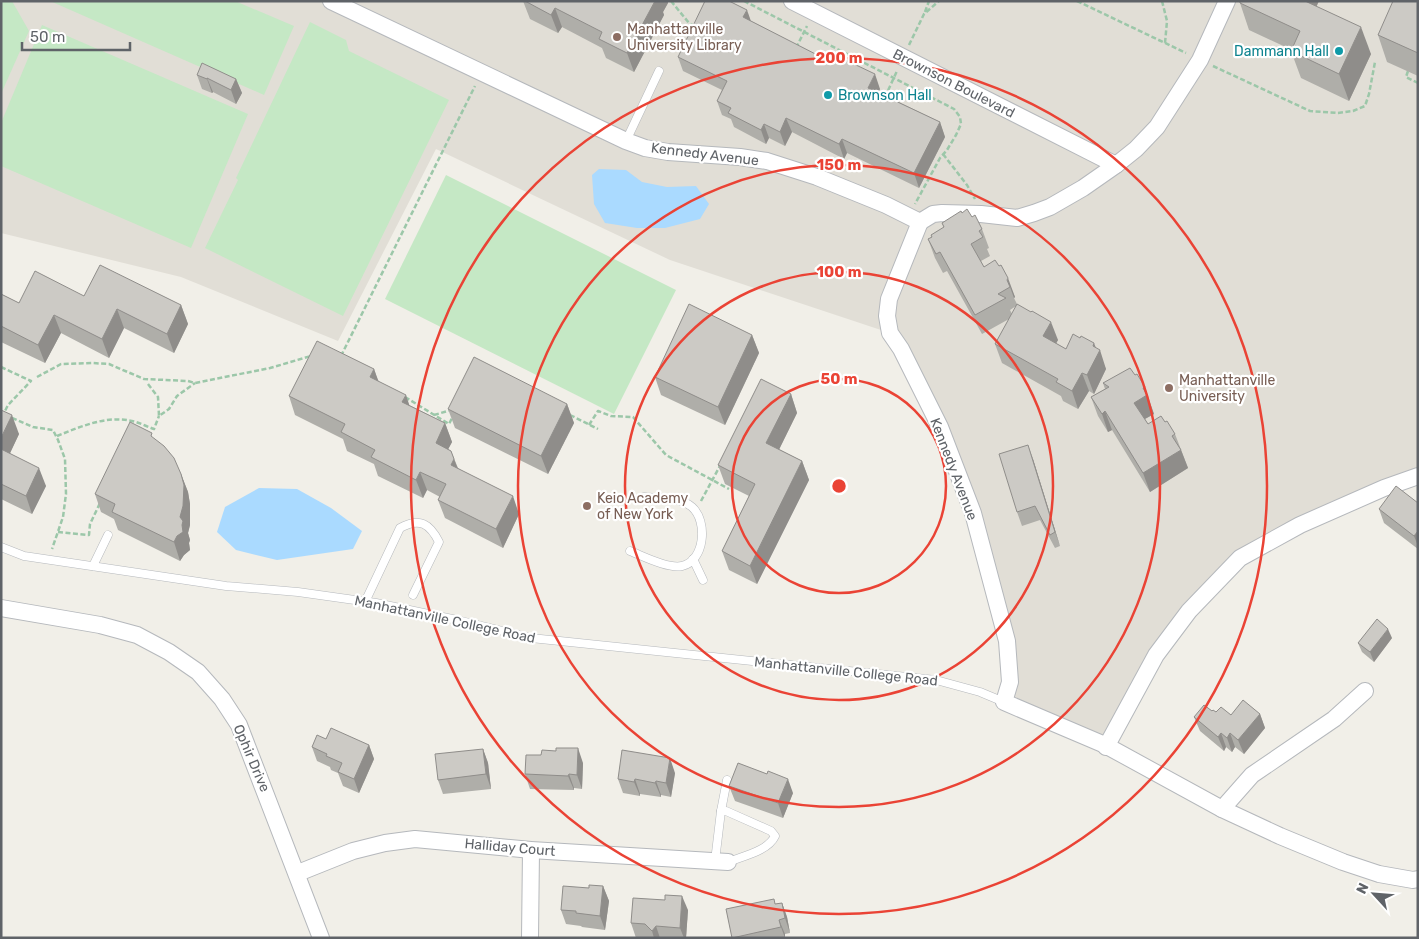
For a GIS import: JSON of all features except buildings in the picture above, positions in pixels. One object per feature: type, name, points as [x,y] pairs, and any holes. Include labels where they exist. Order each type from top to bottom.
[{"type":"street","name":"Kennedy Avenue","points":[[331,1],[626,141],[645,148],[668,152],[740,157],[767,161],[817,177],[886,205],[914,219],[889,299],[887,316],[890,333],[901,349],[940,427],[973,513],[1007,641],[1010,682],[1004,702]]},
{"type":"street","name":"Brownson Boulevard","points":[[792,1],[1116,165]]},
{"type":"street","points":[[914,219],[942,213],[981,214],[1017,218],[1034,214],[1050,207],[1083,188],[1136,149],[1157,127],[1200,60],[1227,1]]},
{"type":"street","points":[[1106,747],[1156,655],[1190,611],[1240,558],[1300,525],[1384,488],[1418,476]]},
{"type":"street","name":"Ophir Drive","points":[[1,608],[100,624],[137,635],[169,652],[198,672],[222,699],[240,725],[322,938]]},
{"type":"street","points":[[1222,809],[1252,775],[1334,719],[1365,691]]},
{"type":"street","name":"Manhattanville College Road","points":[[1004,702],[1106,747],[1222,809],[1280,836],[1343,862],[1379,874],[1413,880],[1418,879]]},
{"type":"street","name":"Halliday Court","points":[[298,873],[353,851],[385,843],[415,839],[531,850],[721,862]]},
{"type":"street","points":[[530,938],[531,850]]},
{"type":"lane","points":[[626,141],[660,71]]},
{"type":"lane","points":[[630,551],[669,565],[682,566],[693,559],[699,551],[702,527],[700,519],[693,508],[682,501],[644,497]]},
{"type":"lane","points":[[364,602],[400,528],[409,523],[421,522],[433,531],[439,542],[413,595]]},
{"type":"lane","points":[[93,566],[108,535]]},
{"type":"lane","name":"Manhattanville College Road","points":[[1,548],[24,556],[48,560],[226,586],[298,592],[364,602],[458,620],[531,638],[936,680],[980,692],[1004,702]]},
{"type":"lane","points":[[693,559],[703,580]]},
{"type":"lane","points":[[721,811],[726,810],[772,831],[775,836],[773,842],[760,850],[721,862],[721,811],[728,780]]},
{"type":"path","points":[[671,1],[689,24],[696,28]]},
{"type":"path","points":[[744,1],[954,109],[960,117],[961,124],[952,144],[943,154],[914,219]]},
{"type":"path","points":[[924,14],[929,1]]},
{"type":"path","points":[[1077,1],[1310,111],[1331,113],[1353,111],[1365,106],[1375,62]]},
{"type":"path","points":[[1162,1],[1167,21],[1165,43]]},
{"type":"path","points":[[793,53],[814,12]]},
{"type":"path","points":[[1408,71],[1406,77],[1418,83]]},
{"type":"path","points":[[335,357],[340,359],[481,73]]},
{"type":"path","points":[[943,154],[976,199],[981,214]]},
{"type":"path","points":[[56,436],[94,422],[115,419],[136,422],[154,429],[160,416],[169,408],[177,396],[196,383],[270,368],[316,355]]},
{"type":"path","points":[[38,377],[61,364],[74,362],[109,364],[144,380],[188,381],[196,383]]},
{"type":"path","points":[[1,367],[31,381],[8,404],[3,414],[33,427],[53,430],[65,460],[66,494],[63,517],[48,560]]},
{"type":"path","points":[[148,384],[158,397],[160,416]]},
{"type":"path","points":[[403,396],[434,415],[449,424],[457,408],[434,415]]},
{"type":"path","points":[[590,425],[598,410],[611,416],[633,417],[666,455],[730,489]]},
{"type":"path","points":[[564,412],[598,429]]},
{"type":"path","points":[[695,511],[721,464]]},
{"type":"path","points":[[58,532],[89,535],[90,524],[102,499]]},
{"type":"shaded area","name":"Manhattanville University","points":[[1,1],[1418,1],[1418,476],[1240,558],[1189,611],[1106,747],[1004,702],[1010,682],[973,513],[890,333],[670,260],[436,149],[338,341],[181,277],[1,233]]},
{"type":"green space","points":[[1,1],[12,1],[29,31],[1,94]]},
{"type":"green space","points":[[50,1],[235,1],[294,26],[264,95]]},
{"type":"green space","points":[[310,22],[346,40],[349,51],[449,100],[343,316],[205,248]]},
{"type":"green space","points":[[42,25],[248,114],[191,248],[1,166],[1,123]]},
{"type":"green space","points":[[446,175],[676,290],[614,414],[385,299]]},
{"type":"water","points":[[599,169],[626,170],[642,182],[667,187],[696,186],[709,204],[700,219],[665,228],[637,228],[605,223],[594,204],[592,175]]},
{"type":"water","points":[[259,488],[297,489],[331,508],[362,531],[353,549],[277,560],[236,550],[217,532],[225,507]]},
{"type":"place","name":"Manhattanville University Library","points":[[617,37]]},
{"type":"place","name":"Dammann Hall","points":[[1339,51]]},
{"type":"place","name":"Brownson Hall","points":[[828,95]]},
{"type":"place","name":"Manhattanville University","points":[[1169,388]]},
{"type":"place","name":"Keio Academy of New York","points":[[587,506]]}]
